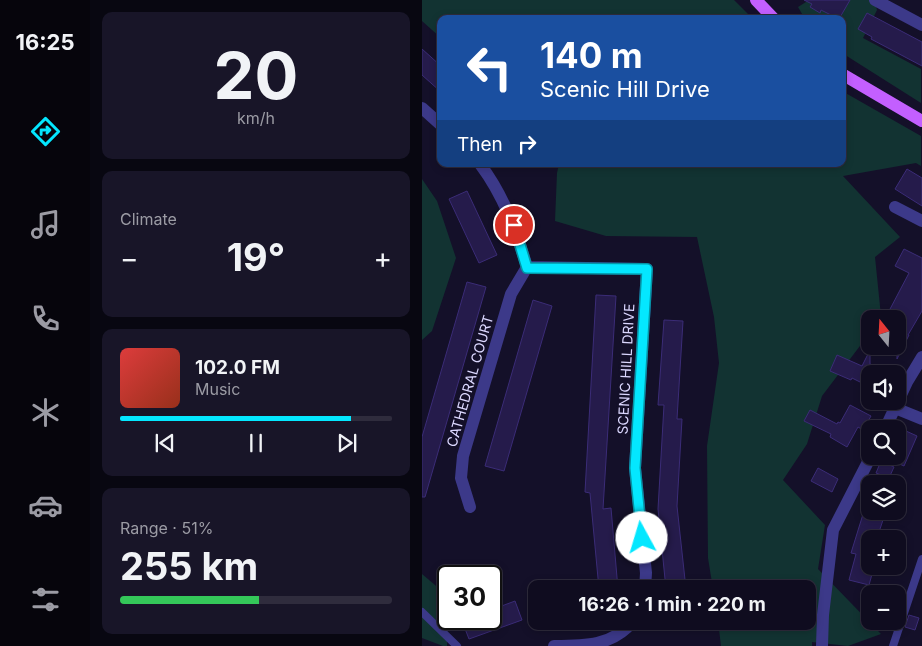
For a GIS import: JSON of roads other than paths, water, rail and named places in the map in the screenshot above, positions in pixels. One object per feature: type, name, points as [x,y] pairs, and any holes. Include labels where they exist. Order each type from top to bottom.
[{"type":"main road","points":[[756,0],[770,15]]},
{"type":"main road","points":[[846,76],[922,121]]},
{"type":"street","points":[[875,0],[922,25]]},
{"type":"street","points":[[422,108],[437,121]]},
{"type":"street","points":[[482,167],[491,179],[514,225],[527,268]]},
{"type":"street","points":[[895,207],[922,221]]},
{"type":"street","name":"CATHEDRAL COURT","points":[[470,507],[460,478],[463,456],[511,294],[527,268]]},
{"type":"street","name":"SCENIC HILL DRIVE","points":[[527,268],[647,269],[635,468],[646,580]]},
{"type":"street","points":[[906,384],[922,357]]},
{"type":"street","points":[[900,410],[922,419]]},
{"type":"street","points":[[822,646],[823,614],[833,530],[866,465]]},
{"type":"street","points":[[554,646],[594,646],[613,640],[627,630]]},
{"type":"lane","points":[[893,646],[922,559]]},
{"type":"lane","points":[[422,612],[457,646]]}]
